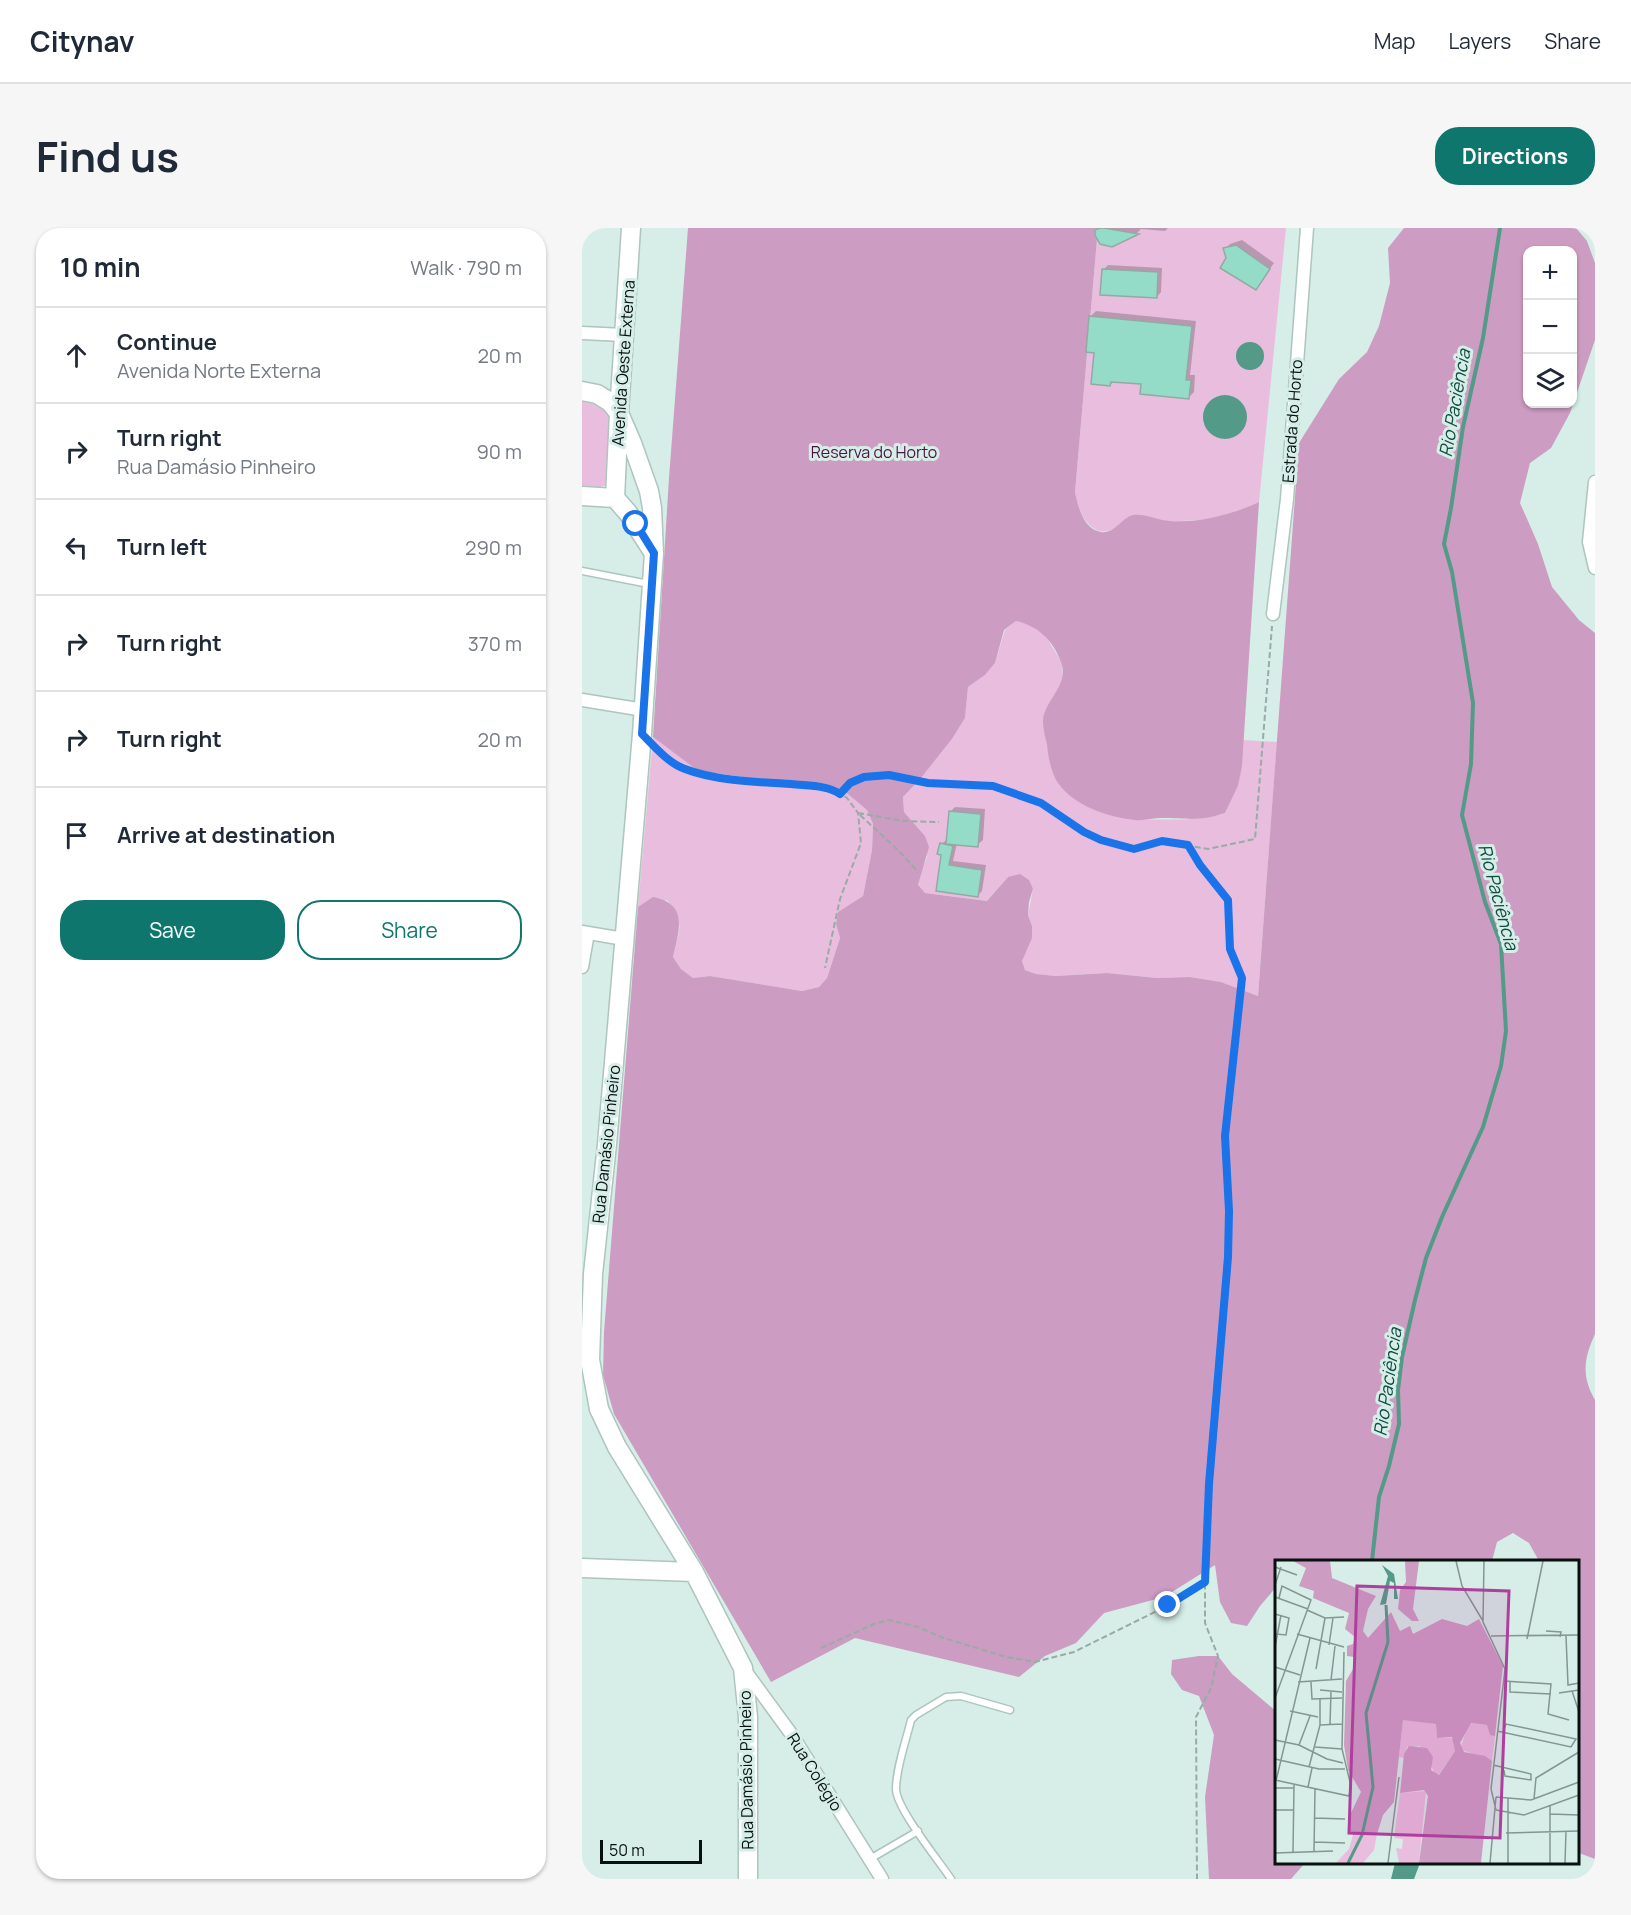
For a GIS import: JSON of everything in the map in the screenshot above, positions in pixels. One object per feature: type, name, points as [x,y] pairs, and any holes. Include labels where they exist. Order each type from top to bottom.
[{"type":"street","name":"Avenida Oeste Externa","points":[[615,498],[631,228]]},
{"type":"street","name":"Estrada do Horto","points":[[1273,614],[1287,499],[1306,228]]},
{"type":"street","points":[[582,333],[624,335]]},
{"type":"street","points":[[582,391],[603,397],[619,413]]},
{"type":"street","name":"Rua Damásio Pinheiro","points":[[619,413],[649,491],[654,553],[644,711],[607,1144],[587,1274],[590,1360],[599,1409],[617,1448],[694,1572],[743,1668],[748,1717],[747,1879]]},
{"type":"street","points":[[1595,482],[1589,542],[1595,568]]},
{"type":"street","points":[[582,496],[615,498],[654,553]]},
{"type":"street","points":[[582,700],[644,711]]},
{"type":"street","points":[[582,968],[585,932],[624,939]]},
{"type":"street","points":[[582,1568],[694,1572]]},
{"type":"street","name":"Rua Colégio","points":[[743,1668],[792,1735],[882,1879]]},
{"type":"lane","points":[[582,571],[653,585]]},
{"type":"lane","points":[[951,1879],[899,1801],[896,1789],[911,1720],[940,1699],[953,1696],[961,1696],[1010,1710]]},
{"type":"lane","points":[[870,1860],[918,1831]]},
{"type":"path","points":[[840,794],[850,783],[864,777],[889,775],[928,783],[993,786],[1041,803],[1084,832],[1101,840],[1134,849],[1162,841],[1208,849],[1255,839],[1273,614]]},
{"type":"path","points":[[642,734],[661,753],[683,769],[715,776],[835,790],[847,798],[858,813],[918,872]]},
{"type":"path","points":[[858,813],[904,821],[939,822]]},
{"type":"path","points":[[825,968],[840,899],[861,843],[858,813]]},
{"type":"path","points":[[1188,845],[1200,865],[1228,900],[1230,949],[1242,978],[1225,1136],[1229,1211],[1228,1257],[1209,1484],[1205,1582],[1205,1623],[1218,1656],[1211,1688],[1196,1717],[1197,1879]]},
{"type":"path","points":[[821,1648],[874,1624],[889,1620],[1006,1657],[1035,1662],[1074,1652],[1094,1643],[1168,1605],[1205,1582]]},
{"type":"shaded area","points":[[1098,228],[1286,228],[1259,502],[1212,518],[1132,523],[1105,531],[1097,530],[1084,519],[1075,492]]},
{"type":"shaded area","points":[[1250,342],[1260,346],[1264,356],[1260,366],[1250,370],[1240,366],[1236,356],[1240,346]]},
{"type":"shaded area","points":[[1225,395],[1240,402],[1247,417],[1240,432],[1225,439],[1210,432],[1203,417],[1210,402]]},
{"type":"shaded area","points":[[582,399],[599,404],[612,420],[609,477],[606,485],[597,488],[582,488]]},
{"type":"shaded area","points":[[1016,621],[1031,625],[1044,633],[1062,663],[1063,679],[1043,720],[1135,820],[1192,819],[1225,813],[1238,786],[1243,740],[1277,742],[1258,996],[1221,982],[1190,977],[1157,978],[1107,973],[1056,976],[1036,974],[1025,970],[1022,961],[1032,926],[1028,915],[1033,889],[1008,877],[987,901],[925,893],[918,886],[927,857],[925,836],[904,812],[903,797],[952,739],[965,718],[968,687],[985,675],[995,663],[1005,630]]},
{"type":"shaded area","points":[[653,737],[698,771],[843,790],[867,810],[873,824],[872,850],[863,896],[838,912],[836,924],[840,938],[827,978],[819,987],[802,991],[710,976],[693,978],[681,969],[673,957],[679,933],[679,921],[667,900],[638,907]]},
{"type":"shaded area","points":[[1395,1864],[1420,1864],[1414,1879],[1391,1879]]},
{"type":"green space","name":"Reserva do Horto","points":[[688,228],[1098,228],[1075,492],[1086,522],[1095,530],[1106,532],[1133,515],[1169,521],[1192,521],[1237,511],[1259,502],[1242,766],[1238,786],[1225,813],[1200,819],[1138,820],[1125,818],[1092,809],[1073,798],[1058,783],[1053,774],[1043,724],[1044,713],[1060,685],[1063,670],[1061,662],[1054,647],[1044,635],[1031,626],[1016,621],[1004,630],[995,663],[985,675],[968,687],[965,718],[952,739],[903,797],[904,812],[925,836],[929,847],[918,885],[925,893],[987,901],[1008,877],[1020,874],[1029,880],[1033,889],[1028,915],[1032,926],[1032,938],[1022,961],[1025,970],[1036,974],[1056,976],[1107,973],[1157,978],[1190,977],[1221,982],[1258,996],[1299,443],[1339,379],[1367,352],[1379,326],[1390,283],[1388,248],[1404,228],[1576,228],[1587,241],[1595,263],[1595,340],[1577,393],[1577,246],[1523,246],[1523,408],[1572,408],[1551,448],[1530,463],[1520,503],[1538,544],[1552,587],[1579,620],[1595,633],[1595,1334],[1586,1359],[1586,1375],[1595,1400],[1595,1859],[1580,1853],[1580,1560],[1538,1560],[1529,1543],[1513,1533],[1497,1542],[1492,1560],[1275,1560],[1275,1588],[1247,1626],[1231,1623],[1220,1602],[1215,1565],[1164,1597],[1104,1613],[1076,1643],[1045,1656],[1019,1677],[855,1638],[771,1682],[614,1414],[603,1375],[604,1332],[638,907],[653,897],[664,900],[677,912],[679,928],[673,957],[681,969],[693,978],[710,976],[802,991],[819,987],[827,978],[840,938],[836,924],[838,912],[863,896],[872,850],[873,824],[867,810],[843,790],[698,771],[653,737],[669,478]]},
{"type":"green space","points":[[1218,1656],[1232,1674],[1275,1710],[1275,1864],[1304,1864],[1291,1879],[1209,1879],[1205,1797],[1214,1735],[1199,1696],[1182,1690],[1171,1674],[1172,1660]]},
{"type":"building","points":[[1100,228],[1139,234],[1112,247],[1100,244],[1095,230]]},
{"type":"building","points":[[1236,245],[1270,269],[1256,290],[1220,268],[1226,258],[1223,248]]},
{"type":"building","points":[[1102,269],[1158,272],[1157,298],[1100,295]]},
{"type":"building","points":[[1089,316],[1192,326],[1186,380],[1191,380],[1189,399],[1140,394],[1141,384],[1111,382],[1110,386],[1091,384],[1094,353],[1086,352]]},
{"type":"building","points":[[949,811],[981,814],[978,847],[946,844]]},
{"type":"building","points":[[940,843],[953,846],[949,865],[982,870],[978,897],[936,891],[941,855],[937,854]]},
{"type":"waterway","name":"Rio Paciência","points":[[1372,1560],[1379,1497],[1399,1424],[1398,1390],[1402,1357],[1415,1300],[1426,1258],[1442,1217],[1483,1127],[1501,1066],[1506,1031],[1501,944],[1485,902],[1462,815],[1471,764],[1473,703],[1452,572],[1444,544],[1463,427],[1483,338],[1500,228]]},
{"type":"route","points":[[636,524],[654,553],[642,734],[661,753],[683,769],[715,776],[816,786],[835,790],[840,794],[850,783],[864,777],[889,775],[928,783],[993,786],[1041,803],[1056,815],[1101,840],[1134,849],[1162,841],[1188,845],[1200,865],[1228,900],[1230,949],[1242,978],[1225,1136],[1229,1211],[1228,1257],[1209,1484],[1205,1582],[1168,1605]]}]
